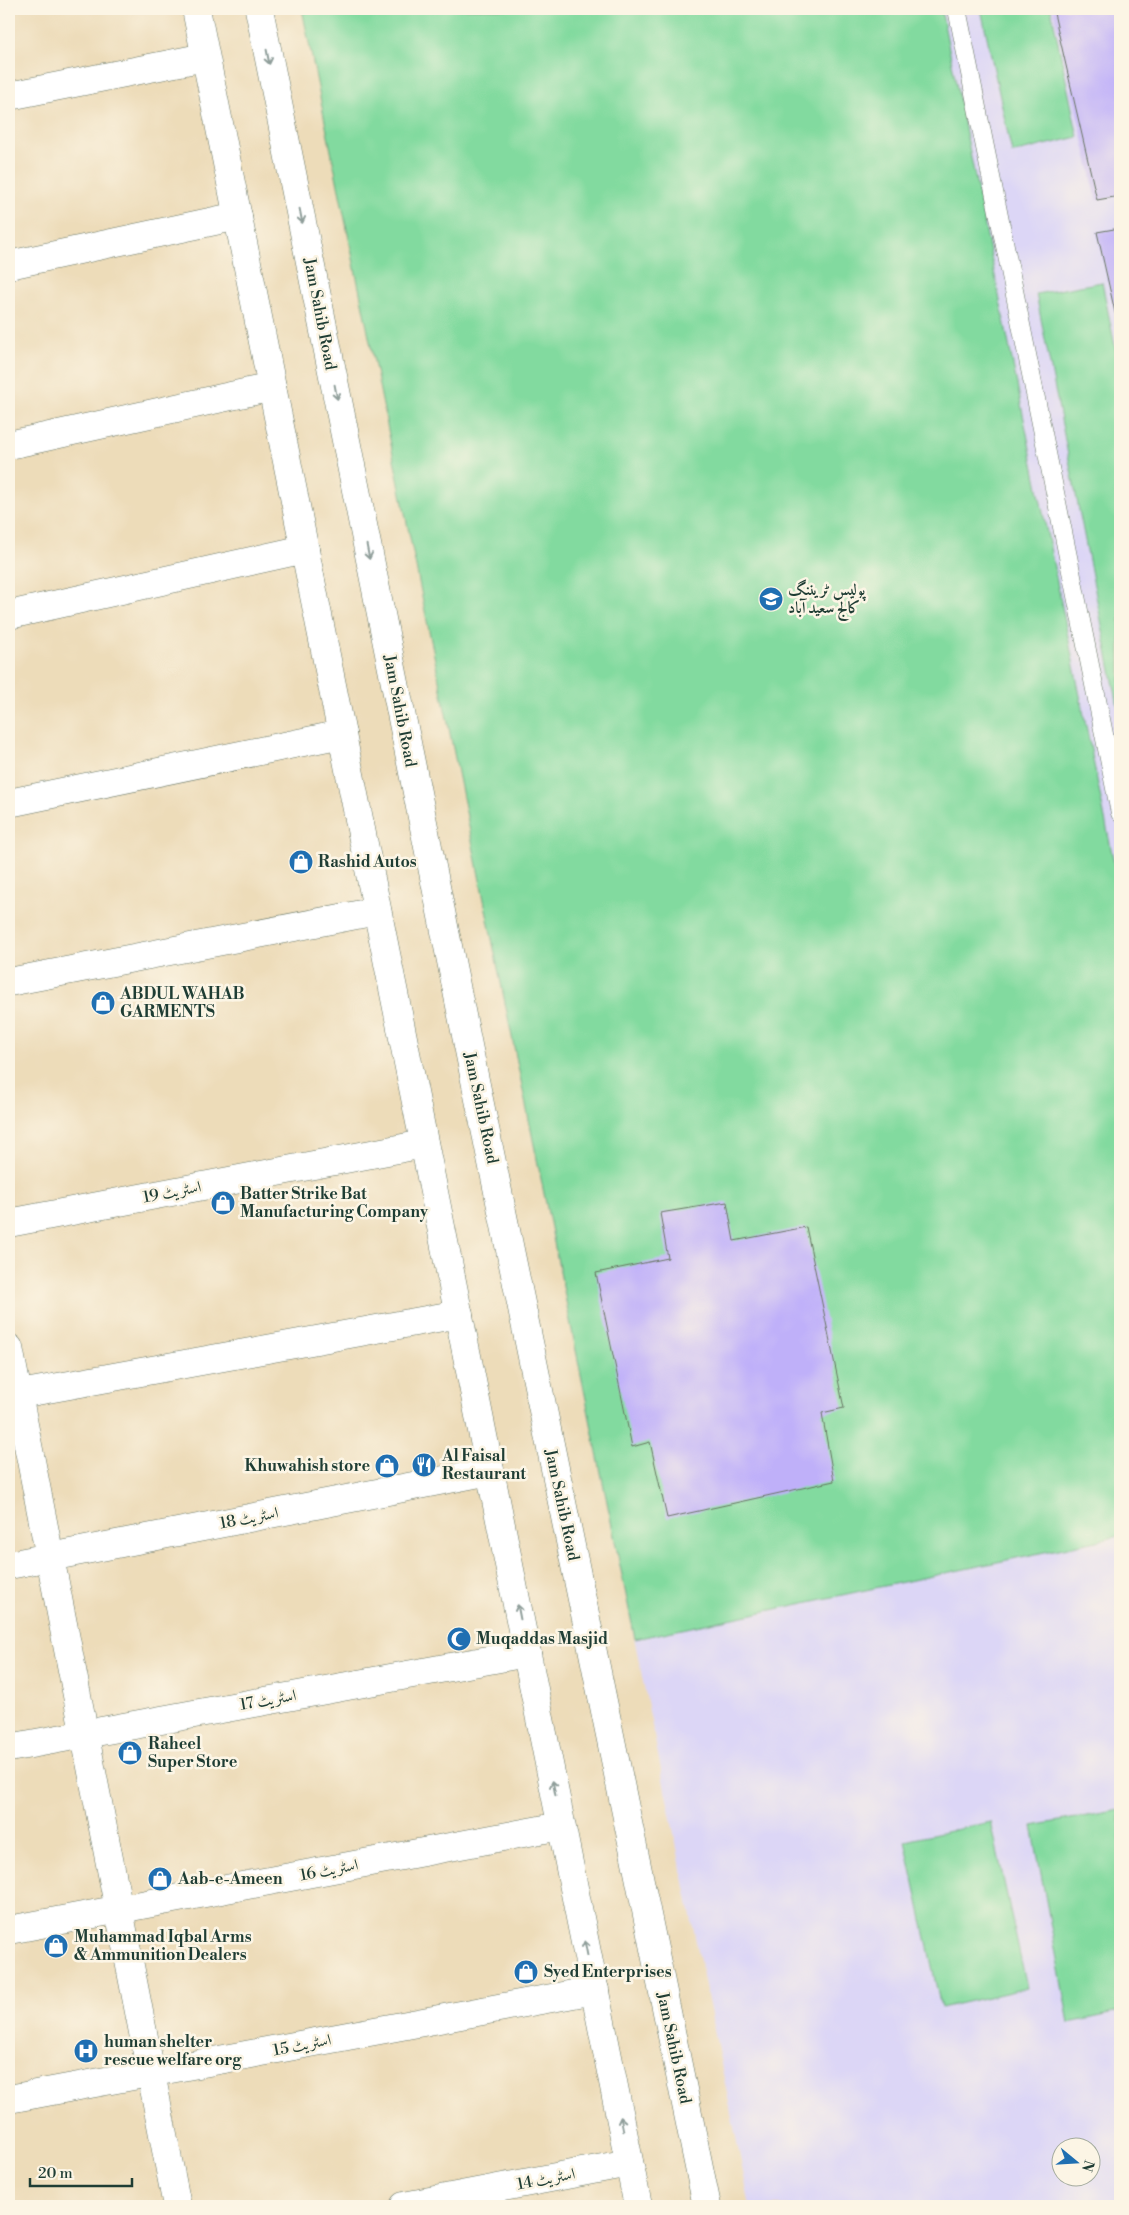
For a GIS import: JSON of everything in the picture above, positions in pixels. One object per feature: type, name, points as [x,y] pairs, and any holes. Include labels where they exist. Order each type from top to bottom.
[{"type":"street","points":[[196,9],[638,2206]]},
{"type":"street","name":"Jam Sahib Road","points":[[259,9],[473,1070],[707,2206]]},
{"type":"street","points":[[9,96],[205,57]]},
{"type":"street","points":[[9,265],[238,216]]},
{"type":"street","points":[[9,445],[272,387]]},
{"type":"street","points":[[9,615],[305,549]]},
{"type":"street","points":[[9,803],[342,734]]},
{"type":"street","points":[[9,982],[377,911]]},
{"type":"street","name":"اسٹریٹ 19","points":[[9,1223],[424,1144]]},
{"type":"street","points":[[13,1395],[458,1314]]},
{"type":"street","points":[[9,1348],[13,1395],[50,1557],[177,2206]]},
{"type":"street","name":"اسٹریٹ 18","points":[[9,1565],[490,1471]]},
{"type":"street","name":"اسٹریٹ 17","points":[[9,1748],[527,1654]]},
{"type":"street","name":"اسٹریٹ 16","points":[[9,1930],[562,1826]]},
{"type":"street","name":"اسٹریٹ 15","points":[[9,2099],[595,1990]]},
{"type":"street","name":"اسٹریٹ 14","points":[[404,2206],[630,2164]]},
{"type":"lane","points":[[958,9],[1120,813]]},
{"type":"shaded area","name":"پولیس ٹریننگ کالج سعید آباد","points":[[302,9],[1120,9],[1120,2206],[750,2206]]},
{"type":"green space","name":"پولیس ٹریننگ کالج سعید آباد","points":[[302,9],[941,9],[1120,893],[1120,1536],[635,1639]]},
{"type":"green space","points":[[981,9],[1051,9],[1078,137],[1012,153]]},
{"type":"green space","points":[[1102,282],[1120,371],[1120,716],[1036,294]]},
{"type":"green space","points":[[1120,1810],[1120,2012],[1069,2023],[1032,1826]]},
{"type":"green space","points":[[991,1822],[1027,1988],[941,2008],[905,1841]]},
{"type":"building","points":[[1053,9],[1120,9],[1120,196],[1097,200]]},
{"type":"building","points":[[1120,228],[1120,330],[1119,330],[1097,232]]},
{"type":"building","points":[[727,1202],[734,1241],[806,1227],[844,1408],[822,1413],[834,1481],[667,1518],[650,1442],[632,1447],[596,1273],[668,1258],[660,1213]]},
{"type":"place","name":"پولیس ٹریننگ کالج سعید آباد","points":[[771,599]]},
{"type":"place","name":"Rashid Autos","points":[[301,862]]},
{"type":"place","name":"ABDUL WAHAB GARMENTS","points":[[103,1003]]},
{"type":"place","name":"Batter Strike Bat Manufacturing Company","points":[[223,1203]]},
{"type":"place","name":"Al Faisal Restaurant","points":[[424,1465]]},
{"type":"place","name":"Khuwahish store","points":[[387,1466]]},
{"type":"place","name":"Muqaddas Masjid","points":[[459,1639]]},
{"type":"place","name":"Raheel Super Store","points":[[130,1753]]},
{"type":"place","name":"Aab-e-Ameen","points":[[160,1879]]},
{"type":"place","name":"Muhammad Iqbal Arms & Ammunition Dealers","points":[[56,1946]]},
{"type":"place","name":"Syed Enterprises","points":[[526,1972]]},
{"type":"place","name":"human shelter rescue welfare org","points":[[86,2051]]}]
